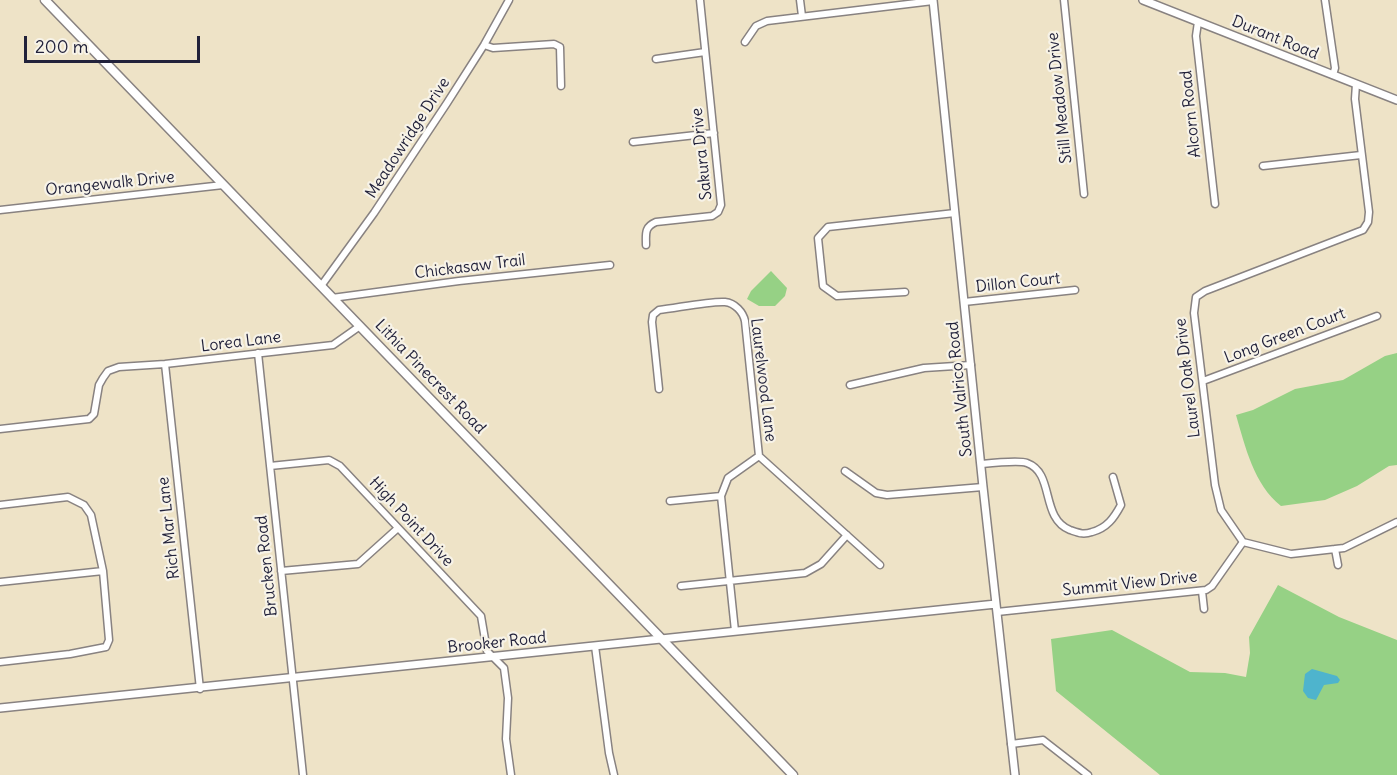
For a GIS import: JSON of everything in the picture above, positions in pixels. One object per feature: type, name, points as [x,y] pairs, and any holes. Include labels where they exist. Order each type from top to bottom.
[{"type":"main road","name":"Lithia Pinecrest Road","points":[[45,0],[793,775]]},
{"type":"street","points":[[500,0],[507,2]]},
{"type":"street","name":"Sakura Drive","points":[[646,245],[645,231],[648,225],[656,222],[712,216],[718,212],[721,205],[700,0]]},
{"type":"street","points":[[800,0],[802,16]]},
{"type":"street","points":[[745,42],[756,26],[767,21],[933,0]]},
{"type":"street","name":"South Valrico Road","points":[[933,0],[1015,775]]},
{"type":"street","name":"Still Meadow Drive","points":[[1064,0],[1083,194]]},
{"type":"street","name":"Durant Road","points":[[1143,0],[1397,100]]},
{"type":"street","points":[[1325,0],[1335,68],[1333,75]]},
{"type":"street","name":"Meadowridge Drive","points":[[321,286],[370,220],[484,45],[507,2]]},
{"type":"street","name":"Alcorn Road","points":[[1198,22],[1196,36],[1215,204]]},
{"type":"street","points":[[484,45],[494,48],[554,44],[560,47],[561,86]]},
{"type":"street","points":[[656,59],[705,52]]},
{"type":"street","name":"Laurel Oak Drive","points":[[1243,542],[1221,510],[1215,485],[1194,313],[1196,297],[1205,291],[1363,230],[1368,222],[1369,212],[1354,99],[1356,84]]},
{"type":"street","points":[[633,142],[714,133]]},
{"type":"street","points":[[1263,166],[1361,155]]},
{"type":"street","name":"Orangewalk Drive","points":[[0,210],[223,185]]},
{"type":"street","points":[[905,292],[837,296],[824,286],[818,238],[828,227],[955,213]]},
{"type":"street","name":"Chickasaw Trail","points":[[332,298],[467,280],[610,265]]},
{"type":"street","name":"Dillon Court","points":[[964,302],[1075,290]]},
{"type":"street","name":"Laurelwood Lane","points":[[659,389],[652,322],[656,312],[727,302],[742,312],[745,321],[759,456],[880,565]]},
{"type":"street","name":"Long Green Court","points":[[1203,381],[1377,316]]},
{"type":"street","name":"Lorea Lane","points":[[0,429],[89,419],[94,414],[99,385],[103,378],[108,372],[119,367],[333,345],[360,326]]},
{"type":"street","name":"Brucken Road","points":[[258,353],[303,775]]},
{"type":"street","name":"Rich Mar Lane","points":[[165,364],[200,688]]},
{"type":"street","points":[[850,385],[924,368],[971,364]]},
{"type":"street","points":[[735,632],[721,496],[728,478],[759,456]]},
{"type":"street","name":"High Point Drive","points":[[270,466],[328,460],[340,466],[481,616],[487,651],[504,668],[508,698],[506,739],[511,775]]},
{"type":"street","points":[[981,464],[1027,463],[1037,470],[1045,484],[1051,512],[1063,527],[1083,535],[1101,530],[1113,520],[1121,505],[1113,477]]},
{"type":"street","points":[[845,471],[876,493],[887,495],[983,487]]},
{"type":"street","points":[[670,501],[721,496]]},
{"type":"street","points":[[0,504],[68,497],[84,506],[91,515],[103,571],[109,640],[106,647],[70,654],[0,662]]},
{"type":"street","points":[[1243,542],[1290,554],[1344,548],[1397,522]]},
{"type":"street","points":[[281,571],[358,564],[398,528]]},
{"type":"street","points":[[681,585],[805,573],[821,564],[847,535]]},
{"type":"street","name":"Summit View Drive","points":[[997,612],[1202,591],[1212,586],[1243,542]]},
{"type":"street","points":[[1335,549],[1338,565]]},
{"type":"street","points":[[0,582],[103,571]]},
{"type":"street","points":[[1202,591],[1204,609]]},
{"type":"street","name":"Brooker Road","points":[[0,708],[996,604]]},
{"type":"street","points":[[596,646],[609,753],[614,775]]},
{"type":"street","points":[[1011,744],[1043,740],[1084,774]]},
{"type":"green space","points":[[771,271],[787,288],[785,296],[775,306],[759,306],[747,299],[751,291]]},
{"type":"green space","points":[[1397,353],[1397,465],[1389,466],[1357,486],[1325,500],[1281,506],[1257,476],[1236,415],[1253,410],[1295,389],[1343,380],[1385,356]]},
{"type":"green space","points":[[1278,585],[1339,617],[1397,640],[1397,775],[1160,775],[1056,691],[1051,639],[1112,630],[1190,672],[1225,673],[1246,677],[1250,653],[1249,637]]},
{"type":"water","points":[[1312,669],[1337,676],[1340,680],[1338,683],[1324,685],[1316,700],[1308,698],[1303,691],[1305,674]]}]
